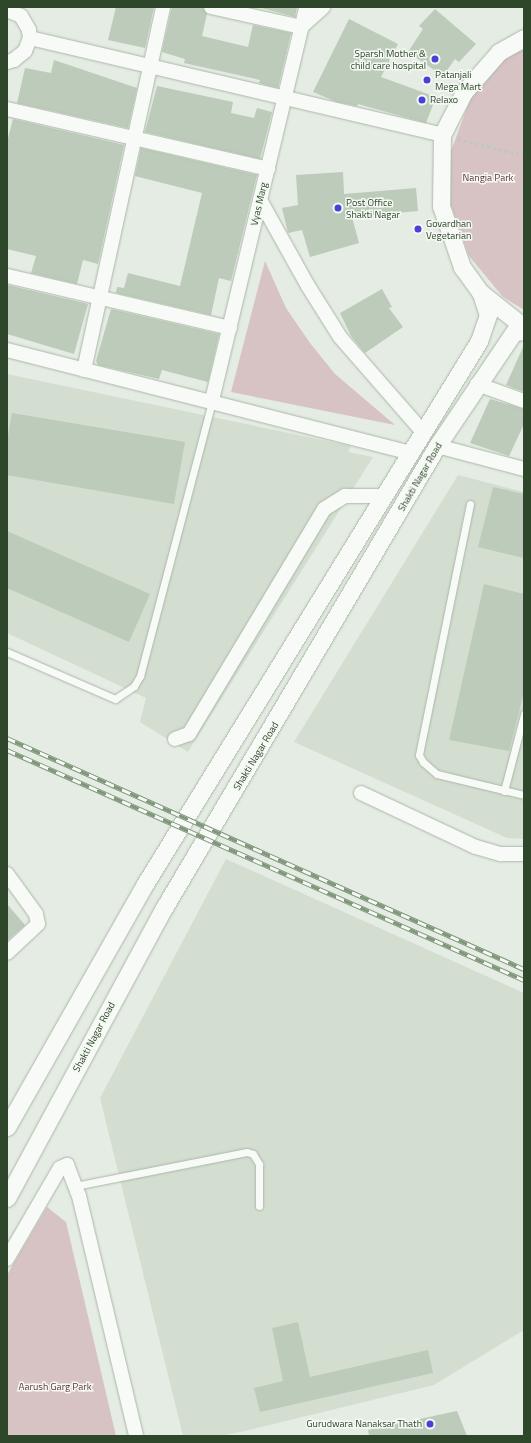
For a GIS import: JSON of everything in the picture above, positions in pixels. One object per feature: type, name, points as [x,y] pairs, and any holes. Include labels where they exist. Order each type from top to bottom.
[{"type":"street","points":[[84,370],[152,65],[163,7]]},
{"type":"street","points":[[211,7],[301,27],[323,7]]},
{"type":"street","name":"Vyas Marg","points":[[212,400],[306,7]]},
{"type":"street","points":[[7,62],[14,60],[25,51],[30,38],[26,22],[13,9]]},
{"type":"street","points":[[30,38],[152,65],[442,135]]},
{"type":"street","points":[[524,38],[499,52],[464,92],[442,135],[441,206],[462,267],[481,293],[524,327]]},
{"type":"street","points":[[7,109],[268,169]]},
{"type":"street","points":[[260,200],[308,286],[340,337],[421,430]]},
{"type":"street","points":[[7,276],[230,328]]},
{"type":"street","name":"Shakti Nagar Road","points":[[7,1127],[145,884],[410,454],[421,430],[479,341],[488,315],[481,293]]},
{"type":"street","name":"Shakti Nagar Road","points":[[7,1198],[164,908],[437,446],[477,384],[514,332],[524,331]]},
{"type":"street","points":[[7,350],[212,400],[410,454]]},
{"type":"street","points":[[477,384],[524,401]]},
{"type":"street","points":[[437,446],[524,469]]},
{"type":"street","points":[[175,740],[189,734],[324,509],[345,496],[383,496]]},
{"type":"street","points":[[361,793],[476,847],[501,854],[524,854]]},
{"type":"street","points":[[7,954],[38,924],[36,914],[9,879]]},
{"type":"street","points":[[7,1259],[63,1165],[70,1168],[136,1436]]},
{"type":"lane","points":[[7,652],[115,699],[134,686],[140,676],[212,400]]},
{"type":"lane","points":[[470,504],[419,755],[423,762],[437,774],[524,795]]},
{"type":"lane","points":[[504,791],[524,714]]},
{"type":"lane","points":[[75,1186],[247,1152],[253,1154],[259,1164],[259,1206]]},
{"type":"path","points":[[442,135],[524,155]]},
{"type":"shaded area","points":[[7,374],[351,446],[348,452],[373,457],[188,752],[140,722],[146,698],[7,633]]},
{"type":"shaded area","points":[[458,475],[524,492],[524,839],[507,838],[294,742]]},
{"type":"shaded area","points":[[226,859],[524,993],[524,1330],[434,1385],[245,1431],[219,1436],[183,1436],[100,1098]]},
{"type":"green space","name":"Nangia Park","points":[[524,47],[524,310],[503,297],[469,256],[451,205],[451,151],[470,100],[505,59]]},
{"type":"green space","points":[[265,261],[286,308],[310,343],[335,374],[395,425],[231,392]]},
{"type":"green space","name":"Aarush Garg Park","points":[[47,1207],[66,1222],[116,1436],[7,1436],[7,1275]]},
{"type":"building","points":[[116,7],[154,7],[145,48],[108,40]]},
{"type":"building","points":[[172,7],[203,7],[207,14],[202,36],[248,47],[253,25],[291,33],[278,88],[259,83],[260,80],[184,63],[185,59],[162,52]]},
{"type":"building","points":[[258,7],[297,7],[295,17]]},
{"type":"building","points":[[435,9],[476,44],[459,62],[455,59],[443,76],[408,52],[423,29],[419,26]]},
{"type":"building","points":[[349,19],[398,44],[381,77],[436,97],[426,123],[358,104],[357,106],[337,102],[313,92]]},
{"type":"building","points":[[54,60],[137,88],[128,128],[17,103],[25,68],[51,73]]},
{"type":"building","points":[[157,86],[233,102],[231,113],[254,118],[257,108],[272,112],[260,159],[145,132]]},
{"type":"building","points":[[13,119],[124,145],[98,264],[83,260],[77,284],[31,273],[36,256],[7,249],[7,142]]},
{"type":"building","points":[[141,148],[257,175],[231,281],[219,278],[211,315],[116,293],[117,287],[124,288],[128,273],[180,286],[202,193],[135,176]]},
{"type":"building","points":[[343,172],[344,194],[416,188],[418,211],[352,217],[359,243],[310,257],[302,230],[288,233],[282,208],[298,205],[296,175]]},
{"type":"building","points":[[7,285],[88,304],[74,354],[7,334]]},
{"type":"building","points":[[382,289],[392,307],[389,308],[403,327],[365,353],[351,336],[340,313]]},
{"type":"building","points":[[111,309],[219,334],[208,382],[162,370],[159,379],[98,365],[96,361]]},
{"type":"building","points":[[524,345],[524,392],[506,385]]},
{"type":"building","points":[[490,399],[524,409],[524,424],[509,456],[470,443]]},
{"type":"building","points":[[12,413],[185,442],[174,504],[7,475],[7,441]]},
{"type":"building","points":[[493,487],[524,494],[524,558],[478,547]]},
{"type":"building","points":[[7,531],[150,594],[129,642],[7,588]]},
{"type":"building","points":[[484,584],[524,594],[524,692],[509,751],[449,740]]},
{"type":"building","points":[[7,904],[25,925],[7,941]]},
{"type":"building","points":[[298,1322],[310,1377],[428,1350],[433,1373],[260,1412],[254,1388],[283,1381],[272,1328]]},
{"type":"building","name":"Gurudwara Nanaksar Thath","points":[[457,1411],[467,1436],[369,1436],[368,1430]]},
{"type":"railway","points":[[7,738],[524,969]]},
{"type":"railway","points":[[7,750],[524,980]]},
{"type":"place","name":"Sparsh Mother & child care hospital","points":[[435,59]]},
{"type":"place","name":"Patanjali Mega Mart","points":[[427,80]]},
{"type":"place","name":"Relaxo","points":[[422,100]]},
{"type":"place","name":"Post Office Shakti Nagar","points":[[338,208]]},
{"type":"place","name":"Govardhan Vegetarian","points":[[418,229]]},
{"type":"place","name":"Gurudwara Nanaksar Thath","points":[[430,1424]]}]
